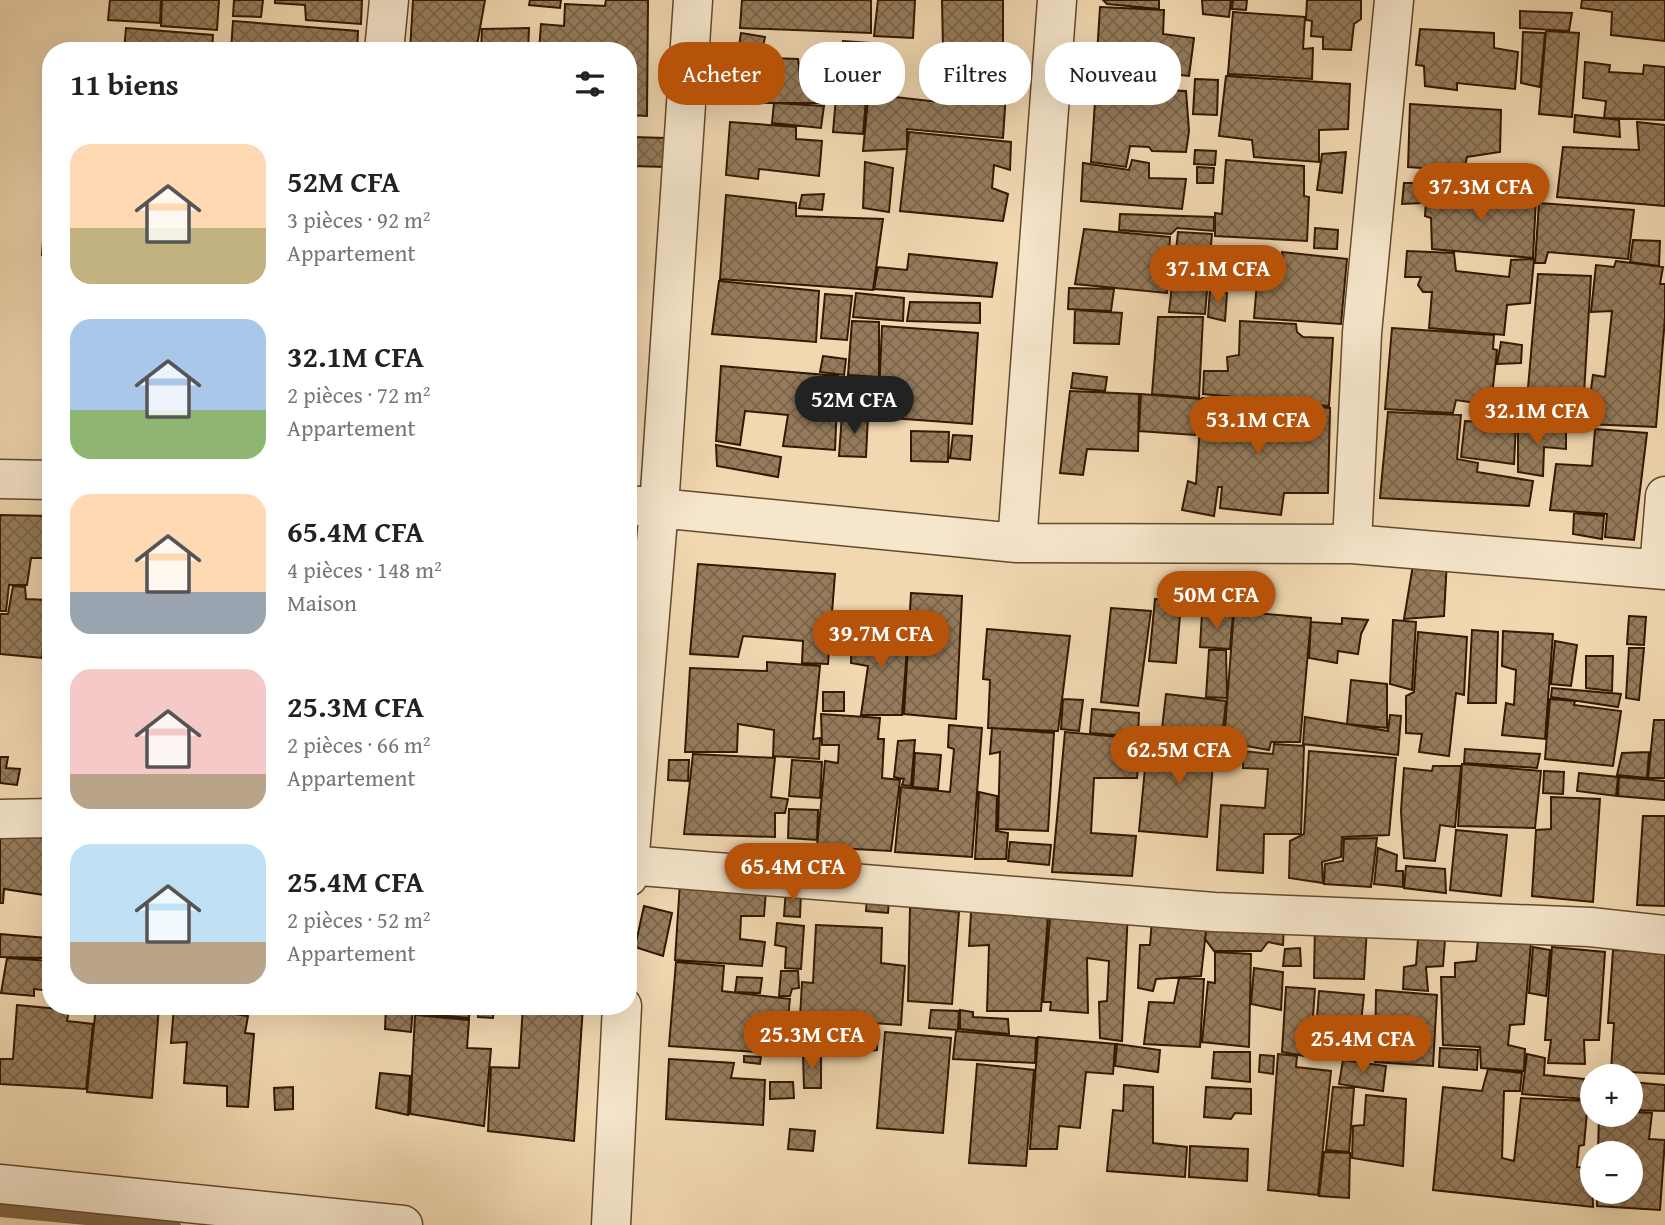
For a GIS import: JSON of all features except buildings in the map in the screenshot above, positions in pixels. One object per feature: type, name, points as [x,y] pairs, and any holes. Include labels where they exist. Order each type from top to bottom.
[{"type":"street","points":[[385,42],[389,0]]},
{"type":"street","points":[[637,674],[644,506],[693,0]]},
{"type":"street","points":[[1017,543],[1058,0]]},
{"type":"street","points":[[1352,544],[1362,333],[1394,0]]},
{"type":"street","points":[[0,479],[42,480]]},
{"type":"street","points":[[644,506],[1017,543],[1352,544],[1662,570],[1665,495]]},
{"type":"street","points":[[0,819],[42,818]]},
{"type":"street","points":[[637,866],[1214,912],[1590,927],[1665,935]]},
{"type":"street","points":[[611,1225],[622,1015]]},
{"type":"street","points":[[0,1184],[403,1225]]},
{"type":"waterway","points":[[0,1209],[173,1225]]}]
